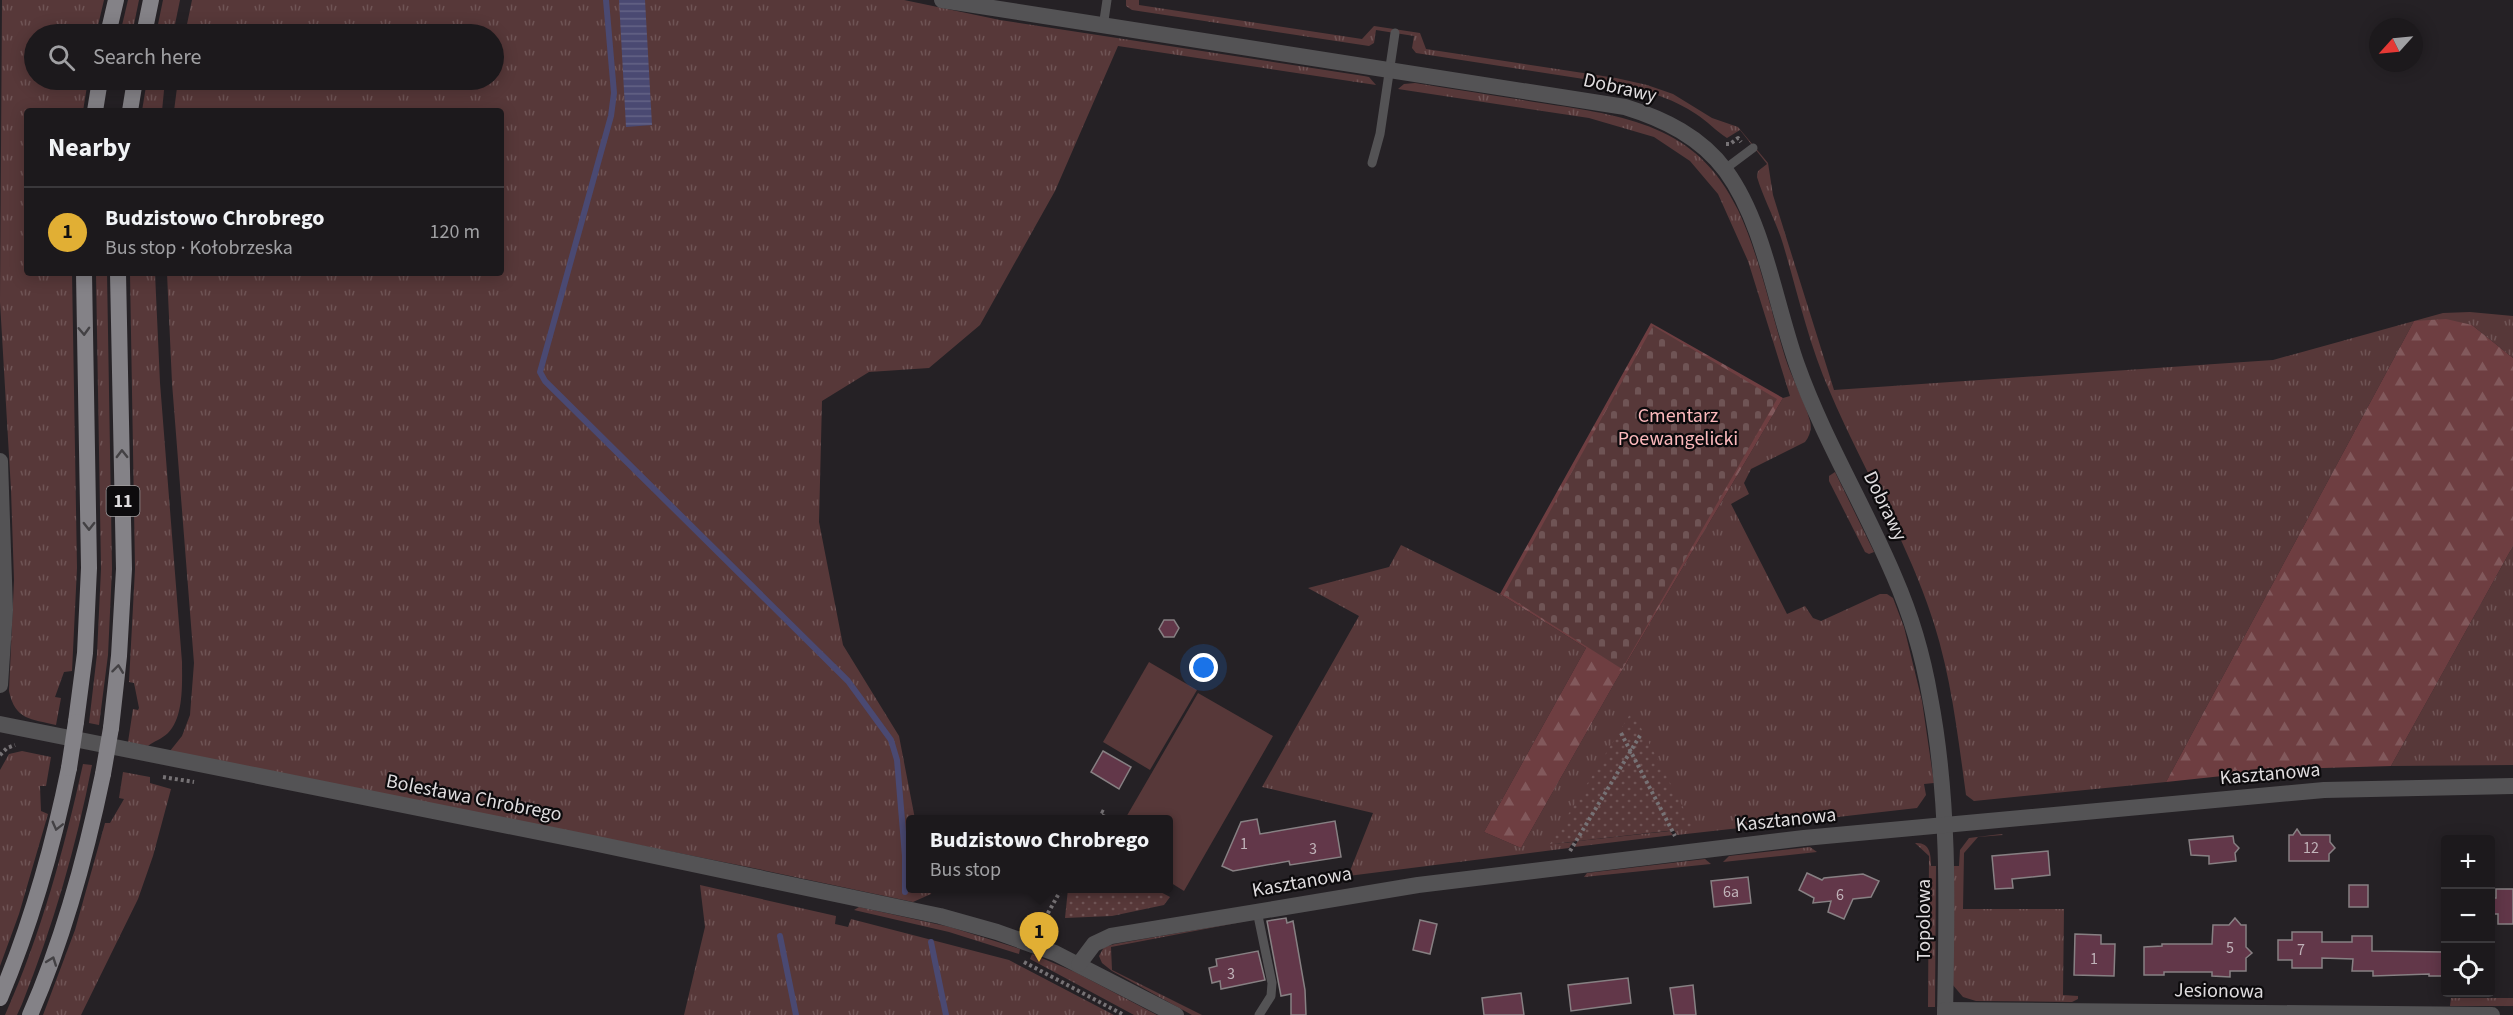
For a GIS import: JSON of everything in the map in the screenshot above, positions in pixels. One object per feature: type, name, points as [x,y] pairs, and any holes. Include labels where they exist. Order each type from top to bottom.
[{"type":"main road","points":[[110,24],[116,0]]},
{"type":"main road","points":[[146,24],[151,0]]},
{"type":"main road","points":[[95,108],[98,90]]},
{"type":"main road","points":[[130,108],[133,90]]},
{"type":"main road","name":"11","points":[[0,998],[24,936],[46,867],[69,768],[85,653],[89,568],[84,276]]},
{"type":"main road","name":"11","points":[[30,1015],[53,958],[76,886],[103,774],[111,728],[119,656],[123,569],[118,276]]},
{"type":"street","name":"Dobrawy","points":[[942,0],[1389,72],[1625,107],[1670,123],[1690,136],[1725,169],[1747,206],[1797,365],[1888,562],[1912,624],[1927,678],[1936,731],[1943,788],[1944,825]]},
{"type":"street","points":[[0,461],[2,609],[0,686]]},
{"type":"street","name":"Bolesława Chrobrego","points":[[0,724],[593,843],[940,916],[1018,939],[1079,964],[1176,1015]]},
{"type":"street","name":"Kasztanowa","points":[[1079,964],[1094,944],[1111,936],[1441,882],[1804,838],[2324,790],[2513,786]]},
{"type":"street","name":"Topolowa","points":[[1944,825],[1945,1012]]},
{"type":"street","name":"Jesionowa","points":[[1945,1012],[2492,1015]]},
{"type":"lane","points":[[1103,27],[1107,0]]},
{"type":"lane","points":[[1372,163],[1380,134],[1395,33]]},
{"type":"lane","points":[[1725,169],[1751,150]]},
{"type":"lane","points":[[1257,911],[1272,983],[1271,996],[1259,1015]]},
{"type":"path","points":[[1720,141],[1730,144],[1738,138],[1751,150]]},
{"type":"path","points":[[1621,733],[1677,840]]},
{"type":"path","points":[[1569,851],[1641,734]]},
{"type":"path","points":[[1101,812],[1105,813],[1104,815]]},
{"type":"path","points":[[1038,930],[1059,893]]},
{"type":"path","points":[[1023,962],[1124,1015]]},
{"type":"green space","points":[[2,0],[104,0],[98,24],[24,24],[24,90],[86,90],[83,108],[24,108],[24,276],[72,276],[77,568],[72,671],[64,672],[55,697],[61,698],[56,725],[25,717],[15,708],[9,691],[14,580],[0,302]]},
{"type":"green space","points":[[128,0],[139,0],[134,24],[122,24]]},
{"type":"green space","points":[[163,0],[180,0],[175,24],[158,24]]},
{"type":"green space","points":[[192,0],[904,0],[1000,20],[1364,76],[1369,77],[1376,85],[1118,46],[1055,191],[980,325],[929,368],[869,372],[822,401],[819,522],[843,645],[899,736],[914,815],[906,815],[906,893],[931,893],[913,902],[170,751],[182,736],[190,715],[194,663],[172,383],[167,276],[504,276],[504,108],[174,108],[177,90],[504,90],[504,24],[187,24]]},
{"type":"green space","points":[[1126,0],[1139,0],[1139,5],[1362,39],[1374,26],[1420,33],[1426,49],[1616,78],[1647,85],[1673,94],[1712,118],[1738,127],[1768,163],[1773,195],[1834,390],[2273,360],[2414,321],[2166,782],[1974,801],[1966,795],[1947,674],[1927,603],[1905,549],[1823,374],[1810,338],[1783,244],[1757,177],[1758,171],[1767,164],[1740,130],[1727,138],[1680,105],[1629,86],[1416,53],[1412,48],[1414,36],[1376,30],[1374,43],[1369,46],[1132,10],[1126,6]]},
{"type":"green space","points":[[1415,83],[1601,113],[1629,120],[1656,129],[1680,142],[1702,159],[1721,181],[1738,210],[1752,244],[1785,357],[1811,426],[1805,442],[1751,469],[1744,483],[1749,494],[1731,504],[1787,614],[1805,606],[1813,618],[1821,621],[1880,594],[1887,594],[1893,598],[1904,627],[1922,701],[1934,783],[1924,784],[1926,795],[1917,808],[1677,835],[1674,830],[1693,827],[1551,844],[1573,842],[1569,848],[1348,876],[1373,813],[1262,787],[1359,616],[1308,588],[1389,567],[1401,545],[1500,594],[1586,648],[1484,832],[1521,848],[1614,684],[1783,398],[1790,396],[1748,261],[1718,194],[1690,161],[1654,137],[1589,118],[1398,89],[1404,84]]},
{"type":"green space","points":[[145,90],[164,90],[162,108],[142,108]]},
{"type":"green space","points":[[96,276],[107,276],[112,569],[108,655],[99,725],[89,723],[97,654],[101,569]]},
{"type":"green space","points":[[130,276],[155,276],[160,383],[182,680],[181,699],[173,726],[163,737],[148,746],[128,742],[133,709],[138,710],[139,708],[134,683],[129,682],[135,569]]},
{"type":"green space","points":[[2470,312],[2513,316],[2513,358],[2472,325],[2414,321],[2443,313]]},
{"type":"green space","points":[[2446,319],[2472,325],[2513,358],[2513,546],[2391,766],[2289,769],[2166,782],[2414,321]]},
{"type":"green space","name":"Cmentarz Poewangelicki","points":[[1651,323],[1783,398],[1614,684],[1521,848],[1484,832],[1586,648],[1500,594]]},
{"type":"green space","name":"Cmentarz Poewangelicki","points":[[1653,326],[1777,399],[1622,669],[1504,594]]},
{"type":"green space","points":[[1835,472],[1874,552],[1869,554],[1865,552],[1829,481],[1829,476]]},
{"type":"green space","points":[[2513,546],[2513,765],[2391,766]]},
{"type":"green space","points":[[1149,662],[1197,690],[1150,770],[1103,742]]},
{"type":"green space","points":[[1198,693],[1273,736],[1184,891],[1173,884],[1173,815],[1127,815]]},
{"type":"green space","points":[[1632,711],[1694,828],[1550,844]]},
{"type":"green space","points":[[22,751],[51,757],[46,786],[40,786],[41,811],[48,814],[19,914],[0,966],[0,770],[9,754]]},
{"type":"green space","points":[[83,764],[92,765],[79,826],[54,916],[17,1015],[5,1015],[30,954],[50,891]]},
{"type":"green space","points":[[123,772],[150,777],[150,783],[171,789],[153,856],[138,899],[81,1015],[43,1015],[75,930],[105,823],[110,823],[124,799],[119,798]]},
{"type":"green space","points":[[1670,831],[1673,835],[1574,847],[1578,841]]},
{"type":"green space","points":[[2001,834],[2003,835],[1978,837],[1964,853],[1963,909],[2064,909],[2063,995],[2078,996],[2078,999],[2072,1002],[1976,1001],[1963,997],[1952,984],[1954,866],[1959,866],[1960,850],[1969,838]]},
{"type":"green space","points":[[1915,843],[1924,844],[1927,847],[1930,853],[1931,866],[1936,866],[1935,1007],[1928,1007],[1929,856]]},
{"type":"green space","points":[[1810,847],[1817,852],[1723,862],[1729,856]]},
{"type":"green space","points":[[1705,859],[1711,864],[1584,877],[1587,873]]},
{"type":"green space","points":[[700,885],[836,916],[835,924],[848,927],[851,919],[1009,960],[1114,1015],[684,1015],[705,927]]},
{"type":"green space","points":[[1068,893],[1162,893],[1170,897],[1164,905],[1112,916],[1065,918]]},
{"type":"green space","points":[[859,907],[950,927],[1020,949],[1019,954],[949,932],[854,910]]},
{"type":"green space","points":[[1247,921],[1111,947],[1112,970],[1202,1015],[1192,1015],[1112,971],[1102,963],[1099,956],[1104,947],[1115,944]]},
{"type":"green space","points":[[1032,954],[1075,972],[1157,1015],[1134,1015],[1030,959]]},
{"type":"green space","points":[[2451,998],[2513,998],[2513,1006],[2450,1006]]},
{"type":"shaded area","points":[[619,0],[645,0],[652,125],[626,127]]},
{"type":"building","points":[[1164,620],[1174,620],[1179,628],[1174,637],[1164,637],[1159,629]]},
{"type":"building","points":[[1103,751],[1131,767],[1119,789],[1091,772]]},
{"type":"building","points":[[1257,819],[1260,834],[1335,821],[1341,857],[1290,865],[1289,861],[1233,871],[1222,866],[1241,822]]},
{"type":"building","points":[[2297,829],[2301,835],[2330,835],[2330,842],[2335,848],[2329,854],[2329,861],[2289,861],[2289,835],[2293,835]]},
{"type":"building","points":[[2233,836],[2234,843],[2239,848],[2235,853],[2236,861],[2209,864],[2209,856],[2191,855],[2189,840]]},
{"type":"building","points":[[2048,851],[2050,875],[2012,879],[2013,888],[1995,889],[1992,856]]},
{"type":"building","points":[[1807,873],[1822,880],[1863,874],[1879,881],[1871,897],[1853,899],[1844,919],[1828,912],[1831,901],[1813,903],[1814,898],[1799,890]]},
{"type":"building","points":[[1748,877],[1751,903],[1714,907],[1711,881]]},
{"type":"building","points":[[2349,885],[2368,885],[2368,907],[2349,907]]},
{"type":"building","points":[[2496,889],[2513,889],[2513,924],[2498,924],[2498,914],[2495,914]]},
{"type":"building","points":[[1286,918],[1287,923],[1293,921],[1305,990],[1306,1015],[1291,1015],[1291,994],[1281,996],[1267,921]]},
{"type":"building","points":[[2235,918],[2241,925],[2246,925],[2246,947],[2252,953],[2246,958],[2246,971],[2230,971],[2230,977],[2212,976],[2212,972],[2164,972],[2164,975],[2144,975],[2144,947],[2162,946],[2162,944],[2212,944],[2213,925],[2229,925]]},
{"type":"building","points":[[1420,920],[1437,924],[1430,954],[1413,950]]},
{"type":"building","points":[[2292,932],[2322,932],[2322,942],[2352,942],[2352,936],[2372,936],[2372,951],[2441,952],[2441,976],[2429,976],[2429,974],[2373,976],[2373,971],[2352,971],[2353,959],[2322,958],[2322,968],[2292,968],[2292,960],[2278,960],[2278,940],[2292,940]]},
{"type":"building","points":[[2075,934],[2101,935],[2101,944],[2115,944],[2114,976],[2074,975]]},
{"type":"building","points":[[1258,951],[1265,980],[1221,989],[1220,981],[1212,983],[1209,968],[1217,966],[1216,959]]},
{"type":"building","points":[[1628,978],[1631,1003],[1571,1011],[1568,985]]},
{"type":"building","points":[[1693,985],[1696,1015],[1674,1015],[1670,988]]},
{"type":"building","points":[[1521,993],[1524,1015],[1484,1015],[1482,998]]},
{"type":"waterway","points":[[606,0],[614,93],[611,116],[540,372],[545,381],[848,681],[891,740],[897,760],[905,856],[905,892]]},
{"type":"waterway","points":[[780,936],[796,1015]]},
{"type":"waterway","points":[[931,942],[946,1015]]},
{"type":"place","name":"Budzistowo Chrobrego","points":[[1039,962]]}]
